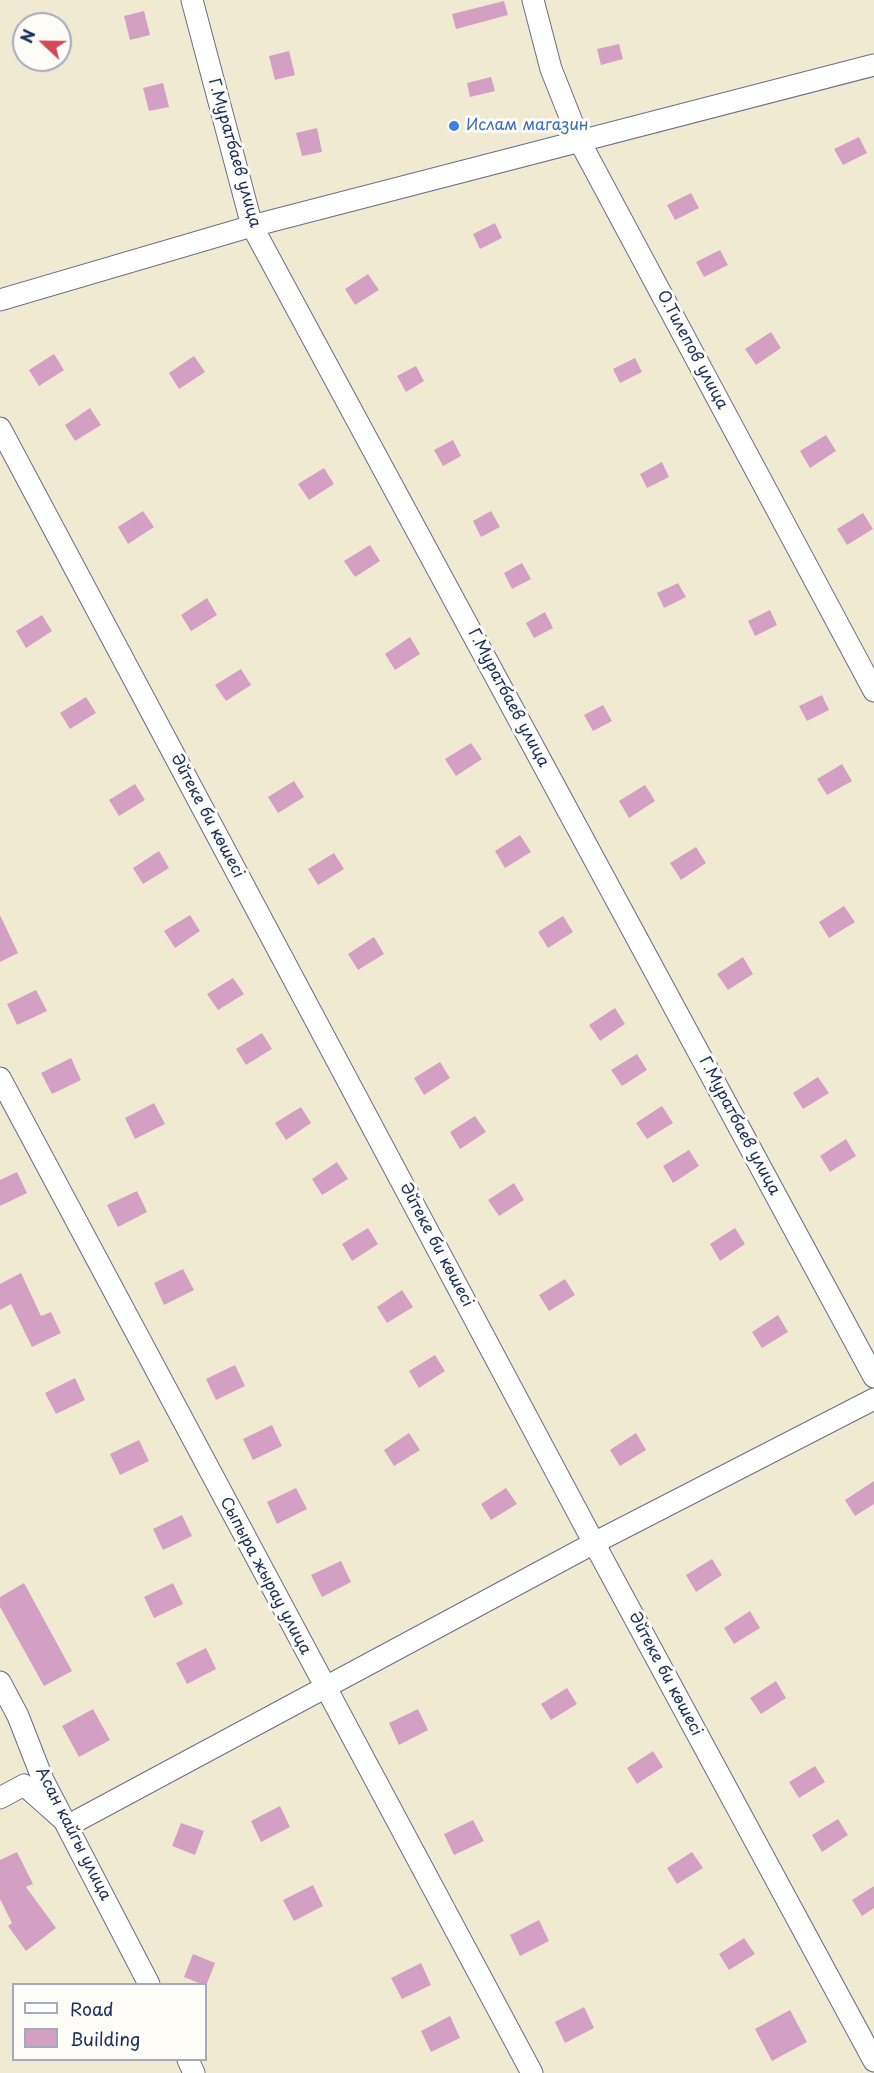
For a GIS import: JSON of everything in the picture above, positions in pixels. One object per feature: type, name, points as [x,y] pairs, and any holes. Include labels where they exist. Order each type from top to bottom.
[{"type":"street","name":"Г.Муратбаев улица","points":[[192,0],[252,226],[874,1377]]},
{"type":"street","name":"О.Тилепов улица","points":[[533,0],[551,69],[580,142],[874,691]]},
{"type":"street","points":[[0,300],[252,226],[874,65]]},
{"type":"street","name":"Әйтеке би көшесі","points":[[0,428],[594,1543],[874,2061]]},
{"type":"street","name":"Сыпыра жырау улица","points":[[0,1078],[532,2073]]},
{"type":"street","points":[[0,1798],[24,1785],[69,1825],[594,1543],[874,1399]]},
{"type":"street","name":"Асан кайгы улица","points":[[0,1682],[18,1716],[43,1780],[69,1825],[148,1983]]},
{"type":"building","points":[[504,1],[508,15],[456,29],[452,14]]},
{"type":"building","points":[[144,11],[150,35],[130,40],[124,16]]},
{"type":"building","points":[[619,44],[623,59],[601,65],[597,49]]},
{"type":"building","points":[[289,51],[295,75],[275,80],[269,56]]},
{"type":"building","points":[[491,77],[495,91],[470,97],[467,83]]},
{"type":"building","points":[[163,83],[169,107],[149,111],[143,88]]},
{"type":"building","points":[[317,128],[322,152],[302,156],[296,133]]},
{"type":"building","points":[[859,137],[867,153],[843,165],[834,149]]},
{"type":"building","points":[[691,193],[699,208],[675,220],[667,205]]},
{"type":"building","points":[[495,223],[502,238],[480,249],[473,234]]},
{"type":"building","points":[[720,250],[728,265],[704,277],[696,262]]},
{"type":"building","points":[[368,274],[379,290],[355,305],[345,289]]},
{"type":"building","points":[[771,332],[781,348],[756,365],[745,349]]},
{"type":"building","points":[[54,354],[64,370],[39,386],[29,370]]},
{"type":"building","points":[[194,356],[205,372],[179,389],[169,373]]},
{"type":"building","points":[[635,358],[642,372],[620,383],[613,369]]},
{"type":"building","points":[[416,366],[424,381],[406,392],[397,376]]},
{"type":"building","points":[[90,408],[101,425],[75,441],[65,425]]},
{"type":"building","points":[[826,435],[836,451],[810,468],[800,451]]},
{"type":"building","points":[[453,440],[461,456],[443,466],[434,450]]},
{"type":"building","points":[[662,462],[669,477],[647,488],[640,474]]},
{"type":"building","points":[[324,468],[334,484],[309,500],[298,484]]},
{"type":"building","points":[[143,511],[154,527],[128,544],[118,527]]},
{"type":"building","points":[[491,511],[500,527],[481,537],[473,521]]},
{"type":"building","points":[[863,513],[873,529],[847,545],[837,529]]},
{"type":"building","points":[[370,545],[380,561],[355,577],[344,561]]},
{"type":"building","points":[[522,563],[531,579],[512,589],[504,573]]},
{"type":"building","points":[[678,583],[686,597],[664,608],[657,593]]},
{"type":"building","points":[[207,598],[217,615],[191,631],[181,615]]},
{"type":"building","points":[[770,610],[777,625],[755,636],[748,621]]},
{"type":"building","points":[[545,612],[553,628],[534,638],[526,623]]},
{"type":"building","points":[[42,615],[52,631],[26,648],[16,631]]},
{"type":"building","points":[[410,637],[420,654],[395,670],[385,654]]},
{"type":"building","points":[[241,669],[251,685],[226,701],[215,685]]},
{"type":"building","points":[[822,695],[829,710],[807,721],[799,706]]},
{"type":"building","points":[[86,697],[96,713],[70,729],[60,713]]},
{"type":"building","points":[[603,705],[612,721],[593,731],[584,715]]},
{"type":"building","points":[[471,743],[482,759],[456,776],[445,759]]},
{"type":"building","points":[[842,764],[852,781],[827,795],[817,779]]},
{"type":"building","points":[[294,781],[304,797],[278,813],[268,797]]},
{"type":"building","points":[[135,784],[145,800],[119,816],[109,800]]},
{"type":"building","points":[[645,785],[655,801],[629,818],[619,801]]},
{"type":"building","points":[[520,835],[531,852],[505,868],[495,851]]},
{"type":"building","points":[[696,847],[706,863],[681,880],[670,863]]},
{"type":"building","points":[[159,851],[169,868],[143,884],[133,868]]},
{"type":"building","points":[[334,853],[344,869],[318,885],[308,869]]},
{"type":"building","points":[[844,906],[855,922],[829,938],[819,922]]},
{"type":"building","points":[[0,915],[18,953],[0,962]]},
{"type":"building","points":[[190,915],[200,931],[175,948],[164,931]]},
{"type":"building","points":[[563,916],[573,932],[548,948],[538,932]]},
{"type":"building","points":[[374,937],[384,954],[358,970],[348,954]]},
{"type":"building","points":[[743,957],[753,974],[728,990],[717,974]]},
{"type":"building","points":[[233,978],[244,994],[218,1010],[207,994]]},
{"type":"building","points":[[36,990],[47,1011],[17,1025],[7,1004]]},
{"type":"building","points":[[615,1008],[625,1024],[600,1041],[589,1025]]},
{"type":"building","points":[[262,1033],[272,1049],[246,1065],[236,1049]]},
{"type":"building","points":[[637,1054],[647,1070],[622,1086],[611,1070]]},
{"type":"building","points":[[71,1058],[81,1080],[52,1094],[41,1073]]},
{"type":"building","points":[[440,1062],[450,1078],[424,1095],[414,1078]]},
{"type":"building","points":[[818,1077],[829,1093],[803,1109],[793,1093]]},
{"type":"building","points":[[154,1103],[165,1124],[135,1139],[125,1118]]},
{"type":"building","points":[[662,1106],[673,1123],[647,1139],[636,1123]]},
{"type":"building","points":[[301,1107],[311,1123],[286,1140],[275,1123]]},
{"type":"building","points":[[475,1116],[486,1132],[460,1149],[450,1132]]},
{"type":"building","points":[[846,1139],[856,1156],[830,1172],[820,1156]]},
{"type":"building","points":[[689,1150],[699,1166],[673,1183],[663,1166]]},
{"type":"building","points":[[337,1162],[348,1179],[322,1195],[312,1179]]},
{"type":"building","points":[[17,1172],[27,1193],[0,1206],[0,1180]]},
{"type":"building","points":[[514,1183],[524,1200],[499,1216],[488,1200]]},
{"type":"building","points":[[137,1191],[147,1212],[118,1227],[107,1205]]},
{"type":"building","points":[[368,1228],[378,1244],[352,1261],[342,1244]]},
{"type":"building","points":[[735,1228],[745,1244],[720,1261],[710,1244]]},
{"type":"building","points":[[183,1269],[194,1290],[164,1305],[154,1283]]},
{"type":"building","points":[[21,1273],[41,1316],[51,1312],[61,1333],[32,1347],[11,1304],[0,1310],[0,1284]]},
{"type":"building","points":[[565,1279],[575,1295],[549,1311],[539,1295]]},
{"type":"building","points":[[402,1290],[413,1307],[387,1323],[377,1307]]},
{"type":"building","points":[[778,1315],[788,1332],[762,1348],[752,1332]]},
{"type":"building","points":[[435,1355],[445,1371],[419,1388],[409,1371]]},
{"type":"building","points":[[235,1365],[245,1386],[216,1400],[206,1379]]},
{"type":"building","points":[[75,1378],[85,1400],[56,1414],[45,1393]]},
{"type":"building","points":[[272,1425],[282,1446],[253,1460],[243,1439]]},
{"type":"building","points":[[409,1433],[420,1450],[394,1466],[384,1450]]},
{"type":"building","points":[[636,1433],[646,1450],[620,1466],[610,1450]]},
{"type":"building","points":[[139,1440],[149,1461],[120,1475],[110,1454]]},
{"type":"building","points":[[874,1481],[874,1504],[855,1516],[845,1500]]},
{"type":"building","points":[[296,1488],[307,1509],[277,1524],[267,1502]]},
{"type":"building","points":[[506,1488],[517,1504],[491,1520],[481,1504]]},
{"type":"building","points":[[182,1515],[192,1536],[163,1550],[153,1529]]},
{"type":"building","points":[[712,1559],[722,1575],[696,1592],[686,1575]]},
{"type":"building","points":[[341,1561],[351,1582],[322,1597],[311,1575]]},
{"type":"building","points":[[24,1583],[72,1671],[44,1686],[0,1607],[0,1597]]},
{"type":"building","points":[[173,1583],[183,1604],[154,1618],[144,1597]]},
{"type":"building","points":[[750,1611],[760,1628],[734,1644],[724,1628]]},
{"type":"building","points":[[206,1648],[216,1669],[187,1684],[176,1663]]},
{"type":"building","points":[[776,1681],[786,1698],[761,1714],[750,1698]]},
{"type":"building","points":[[567,1688],[577,1704],[551,1720],[541,1704]]},
{"type":"building","points":[[93,1709],[110,1740],[79,1757],[62,1726]]},
{"type":"building","points":[[418,1709],[428,1730],[399,1745],[389,1723]]},
{"type":"building","points":[[653,1751],[663,1767],[637,1784],[627,1768]]},
{"type":"building","points":[[815,1766],[825,1782],[799,1798],[789,1782]]},
{"type":"building","points":[[280,1806],[290,1827],[261,1842],[251,1821]]},
{"type":"building","points":[[838,1819],[848,1835],[822,1852],[812,1835]]},
{"type":"building","points":[[473,1820],[484,1841],[454,1855],[444,1834]]},
{"type":"building","points":[[181,1823],[204,1831],[195,1855],[172,1846]]},
{"type":"building","points":[[17,1852],[33,1884],[26,1887],[56,1928],[26,1951],[8,1926],[12,1923],[0,1899],[0,1860]]},
{"type":"building","points":[[692,1852],[703,1868],[677,1884],[667,1868]]},
{"type":"building","points":[[313,1885],[323,1906],[294,1921],[283,1900]]},
{"type":"building","points":[[874,1886],[874,1908],[862,1916],[852,1900]]},
{"type":"building","points":[[539,1920],[549,1941],[520,1956],[510,1935]]},
{"type":"building","points":[[744,1938],[755,1954],[729,1970],[719,1954]]},
{"type":"building","points":[[193,1954],[215,1963],[207,1983],[199,1983],[184,1977]]},
{"type":"building","points":[[421,1963],[431,1985],[402,1999],[391,1978]]},
{"type":"building","points":[[584,2007],[594,2028],[565,2043],[555,2022]]},
{"type":"building","points":[[790,2010],[807,2042],[772,2061],[755,2029]]},
{"type":"building","points":[[450,2016],[460,2038],[431,2052],[421,2031]]},
{"type":"place","name":"Ислам магазин","points":[[454,126]]}]
